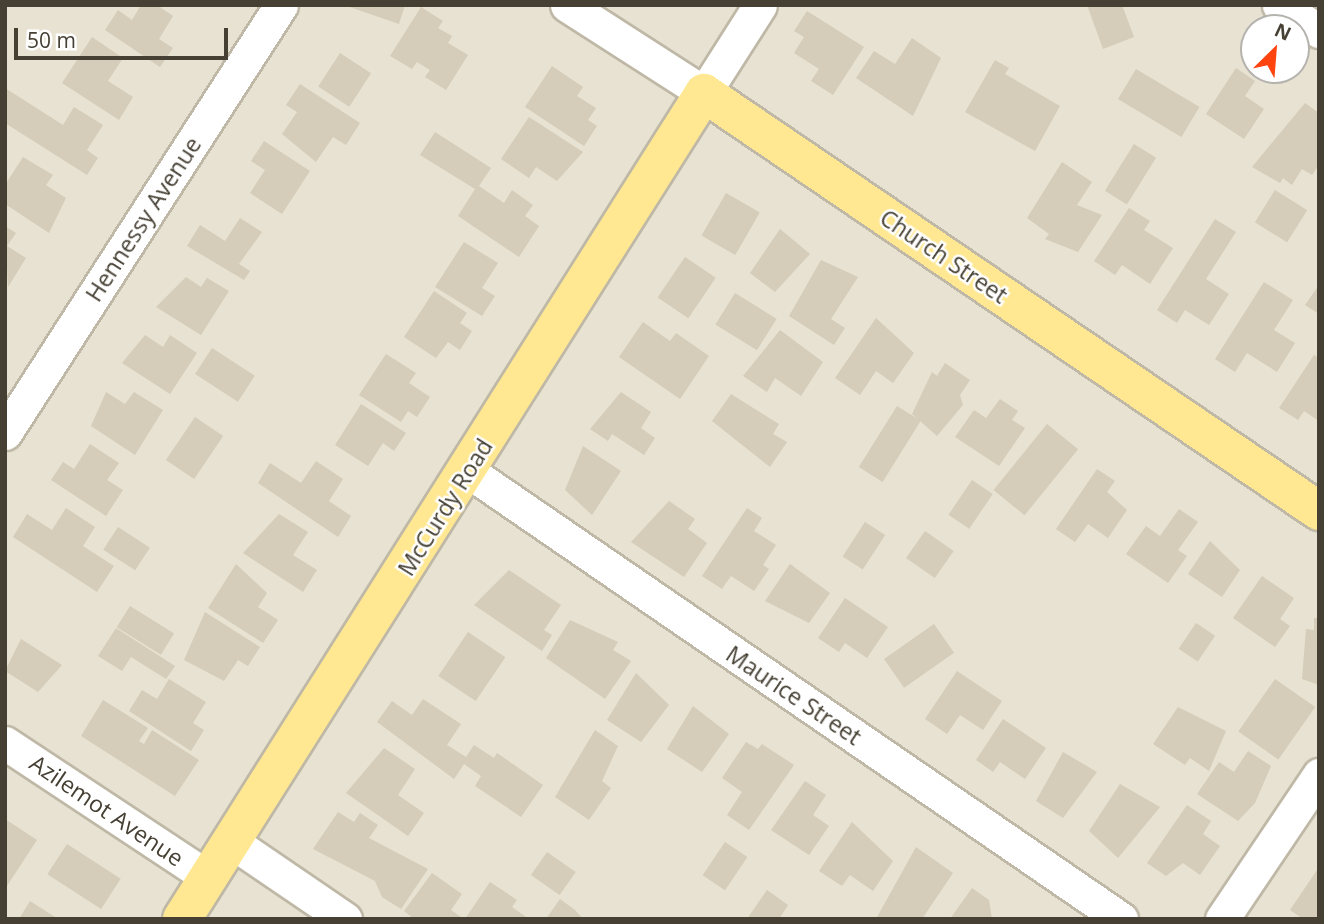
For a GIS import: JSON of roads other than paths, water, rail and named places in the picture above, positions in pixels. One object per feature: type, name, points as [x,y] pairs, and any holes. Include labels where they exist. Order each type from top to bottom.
[{"type":"main road","name":"McCurdy Road","points":[[182,919],[468,471],[704,93]]},
{"type":"main road","name":"Church Street","points":[[704,93],[1319,511]]},
{"type":"street","name":"Hennessy Avenue","points":[[5,433],[281,5]]},
{"type":"street","name":"Church Street","points":[[568,5],[704,93]]},
{"type":"street","points":[[704,93],[760,5]]},
{"type":"street","points":[[1279,5],[1319,32]]},
{"type":"street","name":"Maurice Street","points":[[468,471],[1121,919]]},
{"type":"street","name":"Azilemot Avenue","points":[[5,743],[209,878]]},
{"type":"street","points":[[1222,919],[1319,775]]},
{"type":"street","points":[[232,842],[345,919]]}]
